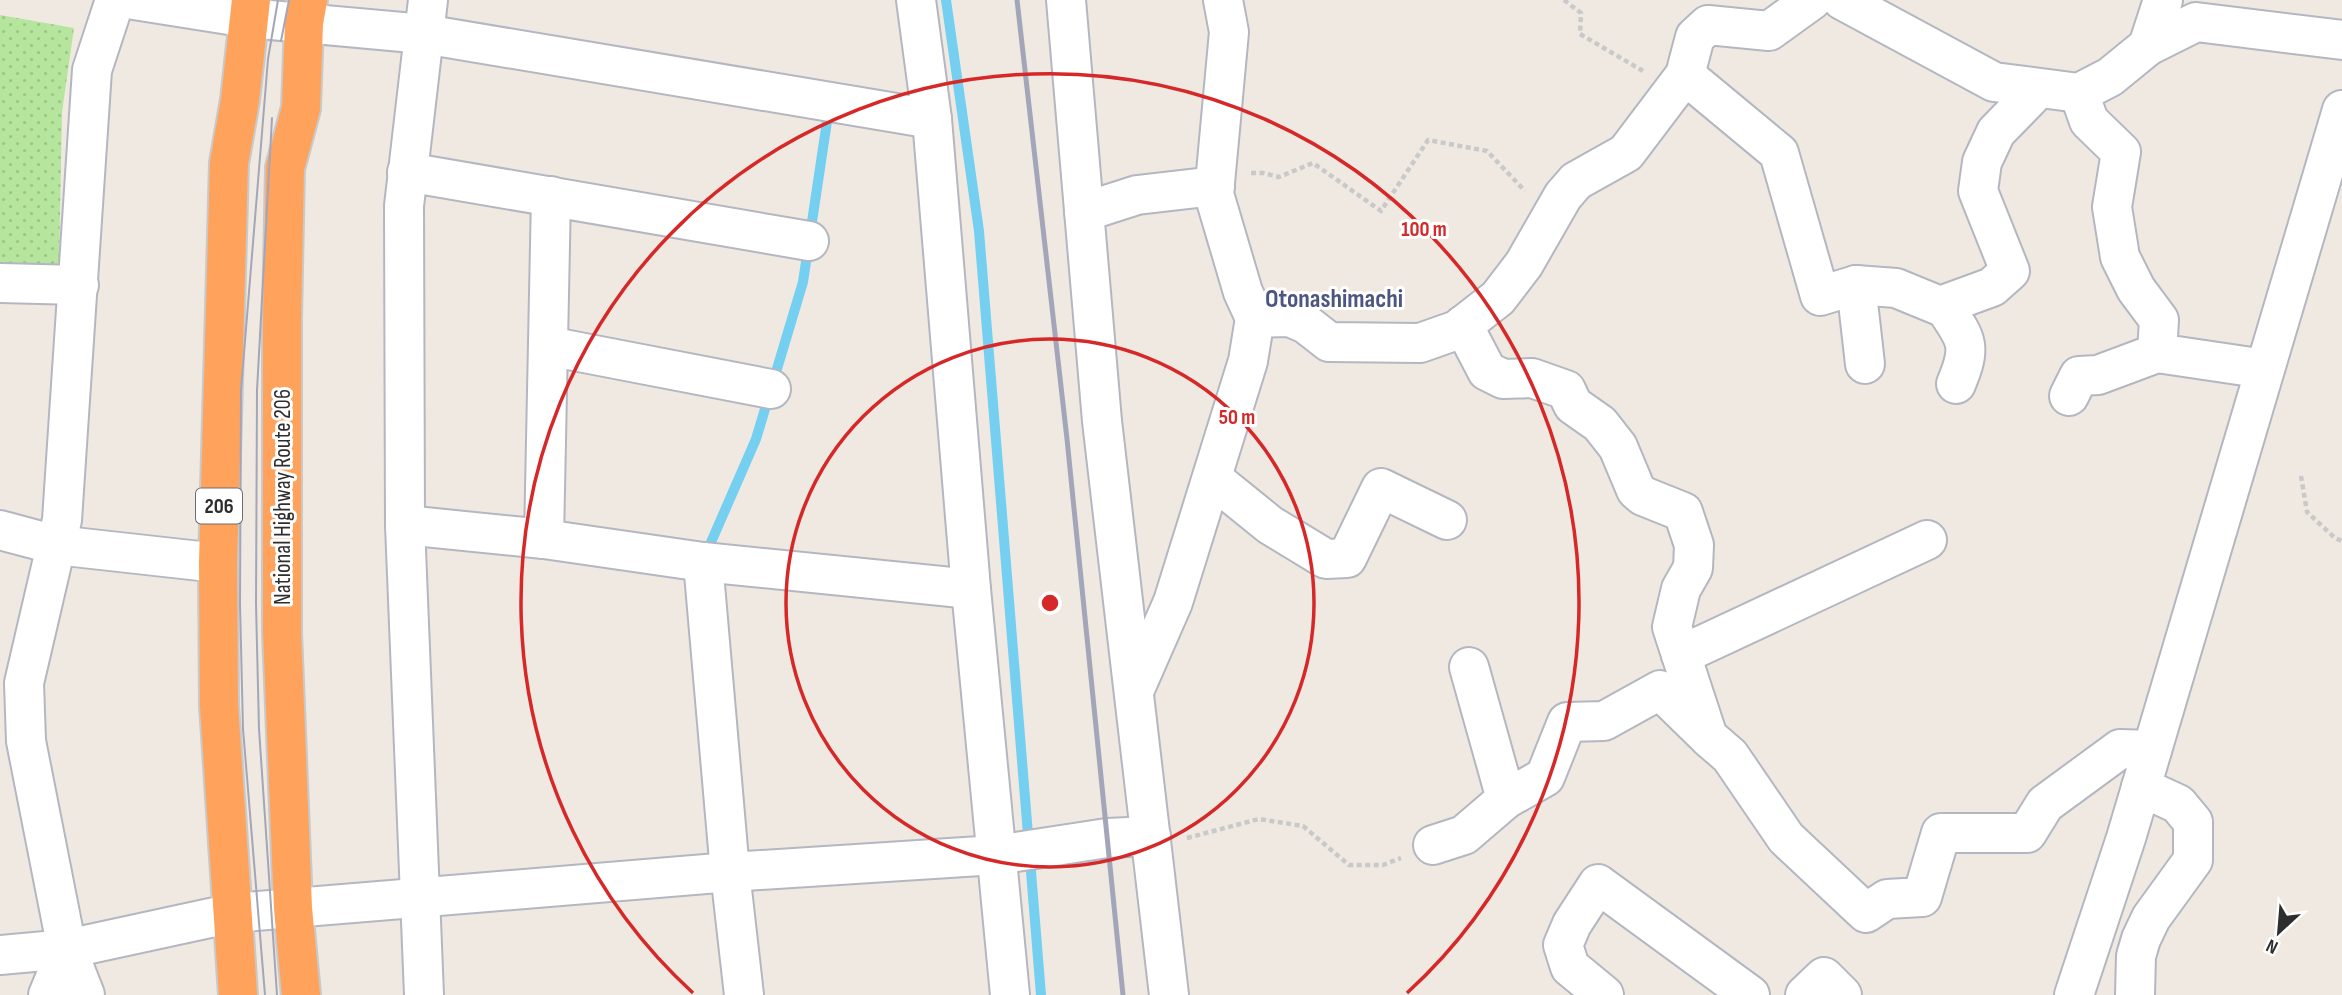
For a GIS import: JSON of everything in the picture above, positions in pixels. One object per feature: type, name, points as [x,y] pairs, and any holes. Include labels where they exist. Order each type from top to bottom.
[{"type":"highway","name":"206","points":[[238,995],[219,705],[218,563],[229,163],[240,100],[250,9]]},
{"type":"highway","name":"National Highway Route 206","points":[[301,995],[293,908],[282,632],[282,319],[285,168],[302,108],[306,12]]},
{"type":"street","points":[[85,995],[67,949],[13,738],[62,520],[92,70],[115,0]]},
{"type":"street","points":[[134,0],[250,9],[426,17],[932,119]]},
{"type":"street","points":[[1066,0],[1102,422],[1169,995]]},
{"type":"street","points":[[1134,692],[1173,602],[1248,361],[1255,318],[1243,292],[1214,194],[1229,32],[1223,0]]},
{"type":"street","points":[[1255,318],[1290,317],[1306,324],[1329,342],[1420,343],[1457,330],[1498,298],[1524,264],[1563,196],[1576,181],[1626,153],[1679,82],[1695,37],[1708,25],[1769,31],[1812,0]]},
{"type":"street","points":[[1842,0],[1994,82],[2079,93],[2110,77],[2148,46],[2196,22],[2342,40]]},
{"type":"street","points":[[2148,46],[2163,0]]},
{"type":"street","points":[[908,1],[932,119],[971,589],[1010,995]]},
{"type":"street","points":[[424,995],[405,526],[404,206],[426,17]]},
{"type":"street","points":[[1679,82],[1779,153],[1820,296],[1856,285],[1896,288],[1940,306],[1992,287],[2010,271],[1979,191],[1982,162],[1996,132],[2038,89]]},
{"type":"street","points":[[2079,93],[2090,121],[2121,152],[2112,207],[2120,257],[2136,289],[2159,320],[2157,353]]},
{"type":"street","points":[[2074,995],[2126,838],[2342,110]]},
{"type":"street","points":[[407,172],[809,241]]},
{"type":"street","points":[[1084,212],[1137,195],[1215,180]]},
{"type":"street","points":[[544,539],[551,196]]},
{"type":"street","points":[[0,283],[79,285]]},
{"type":"street","points":[[1856,285],[1865,364]]},
{"type":"street","points":[[1943,305],[1966,338],[1964,365],[1956,384]]},
{"type":"street","points":[[1463,325],[1487,371],[1503,379],[1532,378],[1566,390],[1573,405],[1600,424],[1619,447],[1636,490],[1643,496],[1683,512],[1694,545],[1693,568],[1681,589],[1672,627],[1708,737]]},
{"type":"street","points":[[548,346],[771,389]]},
{"type":"street","points":[[2069,396],[2079,376],[2098,375],[2157,353],[2264,369]]},
{"type":"street","points":[[1212,478],[1270,525],[1326,559],[1347,558],[1381,488],[1447,520]]},
{"type":"street","points":[[405,526],[544,539],[703,562],[971,589]]},
{"type":"street","points":[[0,530],[56,545],[218,563]]},
{"type":"street","points":[[1681,655],[1927,540]]},
{"type":"street","points":[[703,562],[730,872],[744,995]]},
{"type":"street","points":[[1469,667],[1506,799]]},
{"type":"street","points":[[1433,845],[1464,835],[1506,799],[1545,777],[1567,722],[1604,721],[1660,690],[1730,756],[1786,838],[1866,913],[1887,899],[1922,897],[1941,833],[2027,834],[2045,804],[2120,749],[2152,750]]},
{"type":"street","points":[[2136,995],[2136,956],[2141,939],[2151,918],[2193,860],[2193,822],[2178,804],[2141,787]]},
{"type":"street","points":[[0,955],[67,949],[233,913],[730,872],[996,855],[1107,838],[1151,841]]},
{"type":"street","points":[[1604,995],[1570,967],[1563,945],[1572,924],[1598,884],[1750,995]]},
{"type":"street","points":[[48,995],[67,949]]},
{"type":"street","points":[[1805,995],[1824,978],[1842,995]]},
{"type":"path","points":[[1564,0],[1581,13],[1580,34],[1679,82]]},
{"type":"path","points":[[1215,180],[1263,173],[1279,177],[1313,163],[1381,211],[1428,140],[1487,151],[1550,218]]},
{"type":"path","points":[[2301,476],[2307,512],[2335,538],[2342,541]]},
{"type":"path","points":[[1151,841],[1259,819],[1303,826],[1349,865],[1383,865],[1433,845]]},
{"type":"green space","points":[[0,15],[74,28],[62,112],[59,267],[0,265]]},
{"type":"waterway","points":[[946,0],[979,231],[1041,995]]},
{"type":"waterway","points":[[705,556],[756,439],[803,282],[829,108]]},
{"type":"tram line","points":[[265,995],[243,729],[240,604],[241,390],[268,59],[278,0]]},
{"type":"tram line","points":[[281,41],[289,0]]},
{"type":"tram line","points":[[272,118],[257,390],[256,604],[259,729],[277,995]]},
{"type":"railway","points":[[1017,0],[1067,439],[1123,995]]},
{"type":"district","name":"Otonashimachi","points":[[1334,298]]}]
